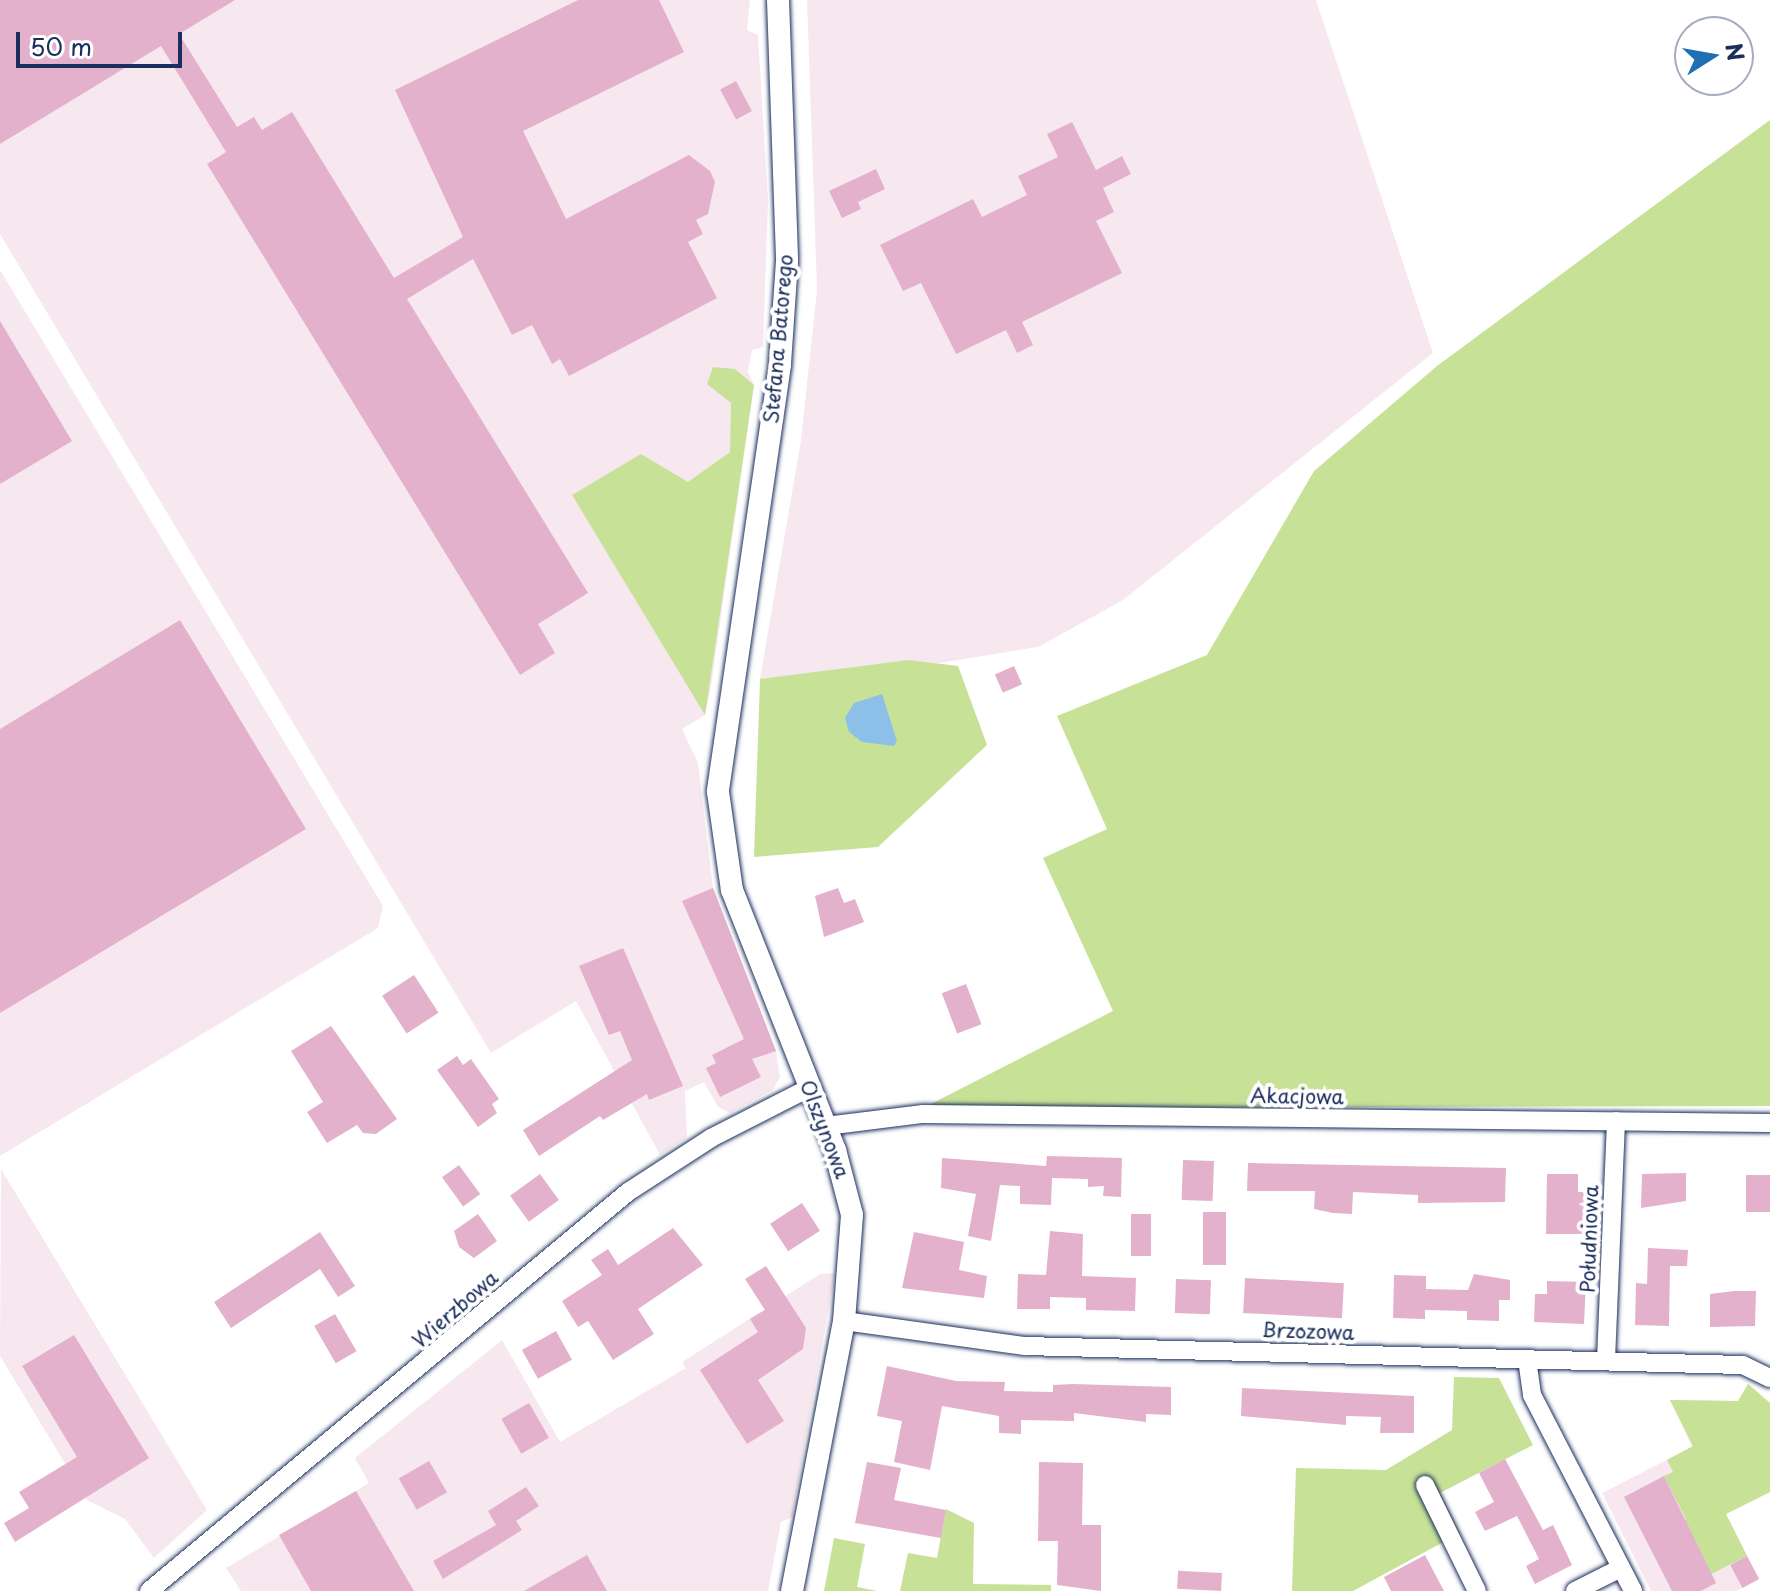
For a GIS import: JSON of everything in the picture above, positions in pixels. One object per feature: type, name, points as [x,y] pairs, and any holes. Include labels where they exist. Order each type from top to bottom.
[{"type":"street","name":"Stefana Batorego","points":[[734,676],[780,365],[787,261],[778,0]]},
{"type":"street","name":"Olszynowa","points":[[734,676],[718,792],[724,852],[745,928],[826,1126],[852,1215],[844,1321],[792,1591]]},
{"type":"street","name":"Wierzbowa","points":[[149,1591],[628,1192],[711,1138],[809,1088]]},
{"type":"street","name":"Akacjowa","points":[[826,1126],[923,1114],[1770,1123]]},
{"type":"street","name":"Południowa","points":[[1606,1360],[1616,1121]]},
{"type":"street","name":"Brzozowa","points":[[844,1321],[1025,1346],[1743,1365],[1770,1378]]},
{"type":"street","points":[[1527,1359],[1529,1388],[1633,1591]]},
{"type":"street","points":[[1425,1485],[1477,1591]]},
{"type":"street","points":[[1575,1591],[1621,1568]]},
{"type":"shaded area","points":[[0,0],[750,0],[747,30],[758,35],[768,202],[763,347],[752,350],[748,372],[754,385],[711,687],[705,715],[682,729],[698,763],[713,888],[776,1051],[780,1077],[773,1090],[730,1113],[718,1107],[704,1082],[685,1091],[687,1137],[660,1155],[576,1001],[491,1053],[0,234]]},
{"type":"shaded area","points":[[807,0],[1316,0],[1433,353],[1123,600],[1038,647],[908,668],[760,679],[801,440],[817,290]]},
{"type":"shaded area","points":[[0,270],[383,906],[378,928],[0,1156]]},
{"type":"shaded area","points":[[1,1169],[207,1510],[154,1558],[125,1519],[87,1500],[0,1356]]},
{"type":"shaded area","points":[[835,1273],[792,1517],[781,1522],[768,1591],[241,1591],[226,1568],[369,1483],[355,1458],[502,1340],[560,1442],[686,1368],[682,1362],[820,1274]]},
{"type":"shaded area","points":[[1748,1384],[1770,1403],[1770,1492],[1726,1514],[1759,1579],[1736,1591],[1651,1591],[1602,1493],[1692,1447],[1670,1400],[1738,1401]]},
{"type":"green space","points":[[1770,120],[1770,1106],[923,1108],[1113,1011],[1043,858],[1107,829],[1057,716],[1207,655],[1314,471],[1437,366]]},
{"type":"green space","points":[[713,367],[735,369],[754,385],[705,715],[572,495],[641,454],[688,482],[730,452],[731,403],[707,384]]},
{"type":"green space","points":[[909,660],[958,666],[987,745],[878,847],[754,857],[760,679]]},
{"type":"green space","points":[[1454,1377],[1499,1378],[1533,1445],[1440,1493],[1460,1533],[1353,1591],[1292,1591],[1296,1468],[1386,1470],[1452,1430]]},
{"type":"green space","points":[[1748,1384],[1770,1403],[1770,1492],[1726,1514],[1747,1556],[1711,1574],[1670,1528],[1686,1519],[1664,1476],[1673,1472],[1667,1460],[1693,1446],[1670,1400],[1738,1401]]},
{"type":"green space","points":[[946,1509],[974,1523],[973,1584],[1051,1585],[1051,1591],[900,1591],[908,1553],[937,1558]]},
{"type":"green space","points":[[834,1538],[865,1544],[857,1587],[877,1591],[824,1591]]},
{"type":"water","points":[[882,694],[897,741],[894,746],[862,742],[849,732],[845,718],[854,703]]},
{"type":"building","points":[[0,0],[235,0],[179,34],[237,127],[254,117],[262,130],[292,112],[394,278],[463,237],[395,90],[578,0],[659,0],[684,52],[523,131],[566,219],[689,155],[710,171],[715,182],[708,214],[696,220],[703,234],[688,242],[717,298],[569,376],[560,359],[552,364],[532,325],[512,335],[473,259],[407,299],[588,593],[538,624],[555,653],[520,675],[207,164],[226,152],[161,46],[0,144]]},
{"type":"building","points":[[736,81],[752,111],[736,119],[720,89]]},
{"type":"building","points":[[1072,122],[1096,170],[1122,156],[1131,174],[1103,188],[1114,212],[1096,221],[1122,273],[1022,322],[1033,345],[1017,353],[1006,330],[956,354],[921,283],[903,291],[880,245],[973,199],[982,217],[1027,195],[1018,176],[1058,157],[1047,134]]},
{"type":"building","points":[[876,169],[885,189],[858,202],[861,209],[842,218],[829,191]]},
{"type":"building","points":[[0,321],[72,441],[0,484]]},
{"type":"building","points":[[180,620],[306,829],[0,1013],[0,729]]},
{"type":"building","points":[[1014,666],[1022,684],[1003,693],[995,675]]},
{"type":"building","points":[[713,888],[776,1051],[752,1059],[761,1077],[720,1097],[706,1068],[716,1063],[712,1055],[744,1039],[682,901]]},
{"type":"building","points":[[838,888],[844,903],[855,899],[864,922],[824,937],[815,896]]},
{"type":"building","points":[[623,948],[683,1086],[649,1100],[647,1094],[603,1120],[600,1116],[539,1156],[523,1130],[632,1060],[620,1031],[609,1035],[579,966]]},
{"type":"building","points":[[414,975],[439,1013],[407,1033],[382,996]]},
{"type":"building","points":[[966,984],[981,1024],[957,1033],[942,993]]},
{"type":"building","points":[[331,1026],[397,1119],[376,1134],[363,1133],[357,1125],[327,1143],[307,1112],[323,1102],[291,1051]]},
{"type":"building","points":[[457,1056],[463,1065],[471,1059],[499,1099],[492,1104],[497,1113],[478,1127],[437,1070]]},
{"type":"building","points":[[1047,1156],[1122,1158],[1121,1197],[1103,1196],[1104,1186],[1088,1187],[1088,1179],[1052,1178],[1051,1205],[1020,1204],[1020,1186],[1000,1185],[991,1241],[968,1236],[976,1194],[941,1188],[942,1158],[1046,1166]]},
{"type":"building","points":[[1183,1160],[1214,1161],[1213,1201],[1182,1200]]},
{"type":"building","points":[[1248,1163],[1506,1168],[1505,1202],[1418,1203],[1418,1195],[1353,1192],[1352,1214],[1333,1213],[1314,1209],[1315,1191],[1247,1191]]},
{"type":"building","points":[[459,1165],[480,1194],[463,1206],[442,1177]]},
{"type":"building","points":[[1686,1173],[1686,1201],[1641,1208],[1642,1174]]},
{"type":"building","points":[[540,1174],[559,1200],[529,1222],[510,1196]]},
{"type":"building","points":[[1547,1174],[1578,1174],[1578,1192],[1588,1192],[1588,1234],[1546,1234]]},
{"type":"building","points":[[1746,1175],[1770,1175],[1770,1212],[1746,1212]]},
{"type":"building","points":[[802,1203],[820,1231],[788,1251],[770,1224]]},
{"type":"building","points":[[1203,1212],[1226,1212],[1226,1265],[1203,1265]]},
{"type":"building","points":[[478,1214],[497,1241],[474,1258],[459,1247],[454,1231]]},
{"type":"building","points":[[1131,1214],[1151,1214],[1151,1256],[1131,1256]]},
{"type":"building","points":[[673,1228],[703,1265],[638,1309],[654,1334],[613,1360],[588,1321],[578,1327],[562,1301],[602,1275],[591,1260],[608,1249],[618,1265]]},
{"type":"building","points":[[1050,1231],[1083,1234],[1082,1276],[1136,1278],[1135,1311],[1086,1310],[1086,1298],[1050,1297],[1050,1309],[1017,1309],[1018,1274],[1046,1275]]},
{"type":"building","points":[[320,1232],[355,1286],[338,1297],[320,1269],[231,1328],[214,1302]]},
{"type":"building","points":[[914,1232],[964,1242],[959,1270],[987,1276],[984,1298],[902,1288]]},
{"type":"building","points":[[1648,1248],[1688,1250],[1687,1266],[1670,1266],[1669,1326],[1635,1325],[1636,1283],[1647,1284]]},
{"type":"building","points":[[766,1266],[806,1328],[803,1349],[758,1380],[784,1421],[747,1444],[700,1370],[758,1332],[750,1319],[765,1310],[745,1279]]},
{"type":"building","points":[[1474,1274],[1510,1280],[1510,1300],[1499,1300],[1499,1321],[1467,1320],[1467,1311],[1425,1310],[1425,1319],[1393,1318],[1394,1275],[1426,1276],[1426,1289],[1468,1290]]},
{"type":"building","points":[[1245,1278],[1344,1283],[1342,1318],[1243,1313]]},
{"type":"building","points":[[1176,1279],[1211,1280],[1210,1314],[1175,1313]]},
{"type":"building","points":[[1547,1281],[1586,1282],[1584,1324],[1534,1322],[1535,1294],[1547,1294]]},
{"type":"building","points":[[1756,1291],[1755,1326],[1710,1327],[1710,1294]]},
{"type":"building","points":[[335,1314],[356,1351],[336,1363],[314,1326]]},
{"type":"building","points":[[556,1331],[572,1360],[538,1379],[522,1350]]},
{"type":"building","points":[[74,1335],[149,1458],[15,1542],[4,1523],[29,1508],[19,1492],[77,1457],[22,1366]]},
{"type":"building","points":[[887,1366],[956,1381],[1005,1382],[1004,1391],[1053,1392],[1053,1385],[1073,1384],[1171,1387],[1171,1415],[1146,1414],[1146,1422],[1074,1413],[1074,1421],[1021,1420],[1021,1434],[999,1433],[999,1416],[942,1406],[930,1470],[894,1462],[902,1421],[877,1416]]},
{"type":"building","points":[[1242,1388],[1414,1396],[1414,1433],[1380,1433],[1381,1417],[1346,1416],[1346,1425],[1241,1416]]},
{"type":"building","points":[[529,1403],[549,1438],[521,1454],[501,1419]]},
{"type":"building","points":[[1505,1459],[1543,1530],[1553,1525],[1572,1565],[1535,1584],[1526,1566],[1539,1559],[1517,1516],[1485,1531],[1475,1512],[1494,1502],[1479,1473]]},
{"type":"building","points":[[429,1461],[447,1492],[417,1510],[399,1478]]},
{"type":"building","points":[[867,1462],[901,1468],[894,1500],[946,1510],[941,1538],[855,1523]]},
{"type":"building","points":[[1039,1462],[1083,1463],[1082,1525],[1101,1525],[1101,1591],[1057,1585],[1058,1541],[1038,1541]]},
{"type":"building","points":[[1664,1476],[1716,1583],[1701,1591],[1672,1591],[1624,1497]]},
{"type":"building","points":[[526,1487],[539,1506],[516,1521],[522,1530],[443,1579],[433,1561],[496,1525],[488,1511]]},
{"type":"building","points":[[356,1491],[414,1591],[311,1591],[279,1535]]},
{"type":"building","points":[[587,1555],[607,1591],[524,1591]]},
{"type":"building","points":[[1425,1555],[1444,1591],[1391,1591],[1384,1577]]},
{"type":"building","points":[[1747,1556],[1759,1579],[1742,1588],[1730,1565]]},
{"type":"building","points":[[1178,1571],[1222,1573],[1221,1591],[1177,1589]]}]
